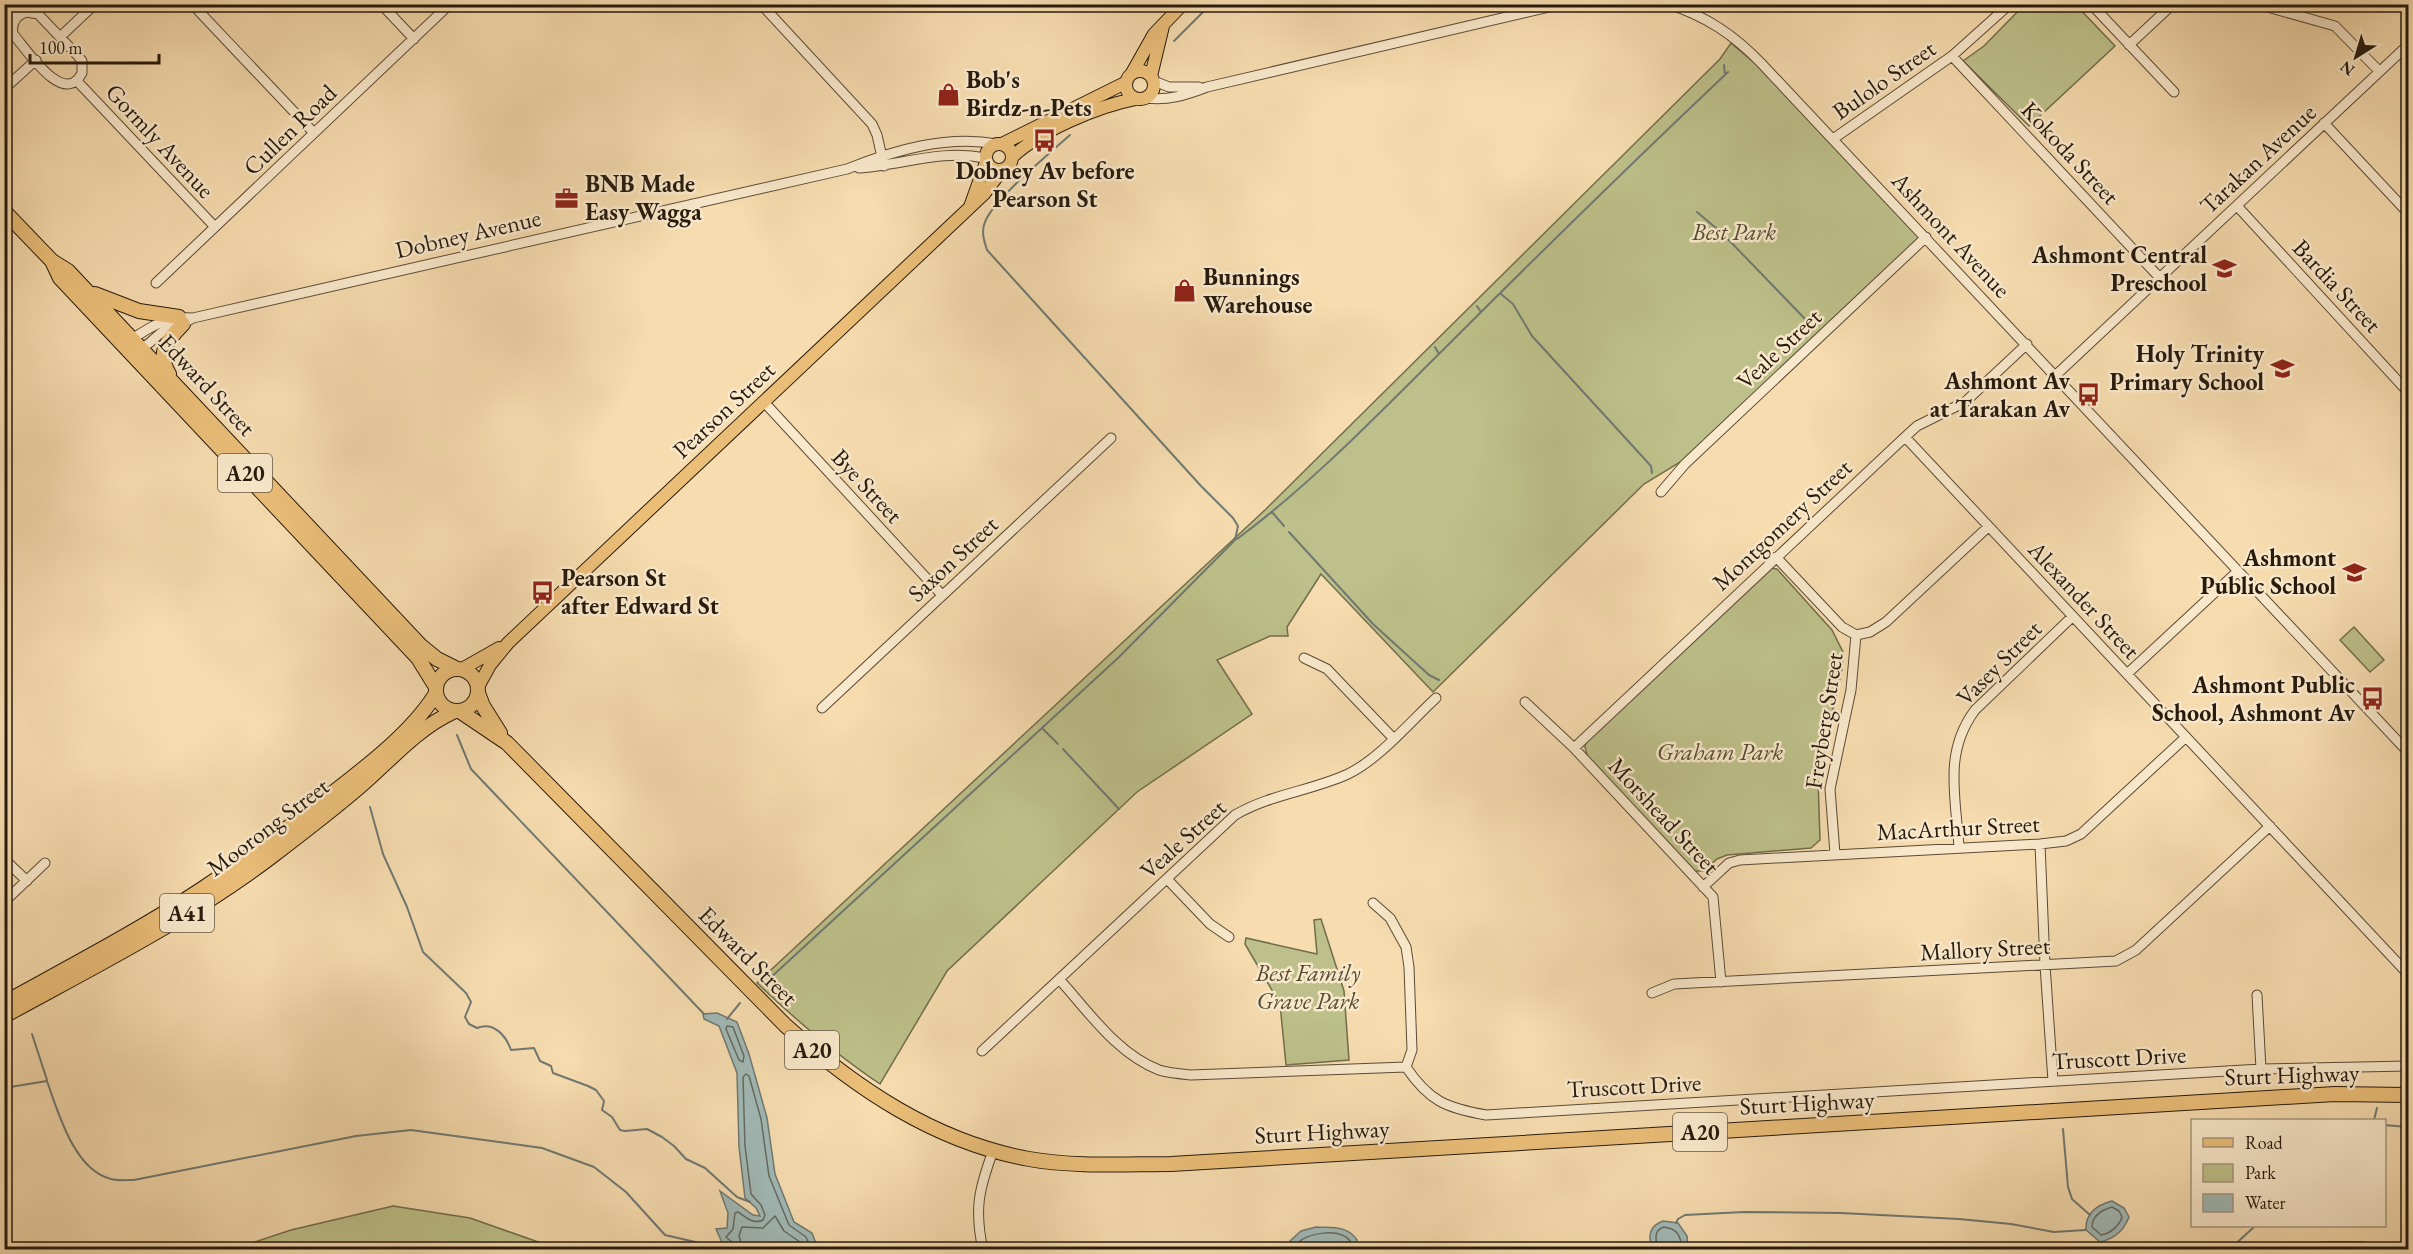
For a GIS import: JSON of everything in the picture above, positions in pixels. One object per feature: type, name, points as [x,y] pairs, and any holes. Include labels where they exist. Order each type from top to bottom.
[{"type":"highway","name":"Edward Street","points":[[4,211],[52,261],[68,271],[87,291],[134,346],[418,658],[435,691]]},
{"type":"highway","name":"Edward Street","points":[[52,261],[60,278],[173,381],[421,646],[437,659],[458,669]]},
{"type":"highway","points":[[87,291],[117,305],[185,320],[164,347],[164,361],[173,381]]},
{"type":"highway","name":"A41","points":[[435,691],[442,675],[458,669]]},
{"type":"highway","name":"A20","points":[[458,669],[473,675],[478,690]]},
{"type":"highway","name":"Edward Street","points":[[478,690],[489,717],[507,743],[785,1025],[823,1059],[859,1086],[898,1110],[947,1134],[993,1151]]},
{"type":"highway","name":"A41","points":[[457,712],[472,706],[478,690]]},
{"type":"highway","name":"A20","points":[[435,691],[444,708],[457,712]]},
{"type":"highway","name":"Moorong Street","points":[[4,1003],[128,935],[260,849],[349,780],[413,724],[435,691]]},
{"type":"highway","name":"Edward Street","points":[[457,712],[507,743]]},
{"type":"highway","name":"Moorong Street","points":[[4,1017],[126,950],[214,896],[269,858],[356,790],[430,724],[457,712]]},
{"type":"highway","name":"Sturt Highway","points":[[993,1151],[1032,1160],[1105,1164],[1171,1164],[2335,1094],[2409,1095]]},
{"type":"main road","points":[[1140,99],[1126,91],[1129,78],[1154,34],[1183,4]]},
{"type":"main road","points":[[1152,78],[1142,71],[987,150],[986,160],[994,170],[1002,170],[1009,166],[1012,157],[1031,141],[1116,102],[1140,99],[1154,89],[1152,78],[1163,26]]},
{"type":"main road","points":[[999,144],[1009,149],[1012,157]]},
{"type":"main road","name":"Pearson Street","points":[[969,208],[986,160]]},
{"type":"main road","name":"Pearson Street","points":[[478,690],[490,665],[508,643],[984,195],[1002,170]]},
{"type":"main road","name":"Pearson Street","points":[[458,669],[508,643]]},
{"type":"street","points":[[8,4],[18,16]]},
{"type":"street","points":[[60,37],[95,4]]},
{"type":"street","points":[[192,4],[314,132]]},
{"type":"street","points":[[381,4],[414,39]]},
{"type":"street","name":"Cullen Road","points":[[156,283],[450,4]]},
{"type":"street","points":[[761,4],[863,113],[877,135],[885,166]]},
{"type":"street","points":[[1140,99],[1168,99],[1207,87],[1562,4]]},
{"type":"street","name":"Ashmont Avenue","points":[[1668,4],[1701,16],[1742,44],[2409,752]]},
{"type":"street","name":"Bulolo Street","points":[[1833,139],[1952,56],[2010,4]]},
{"type":"street","points":[[2091,4],[2174,93]]},
{"type":"street","points":[[2129,45],[2173,4]]},
{"type":"street","points":[[2257,4],[2335,26],[2379,70]]},
{"type":"street","name":"Gormly Avenue","points":[[27,12],[38,14],[82,61],[82,73],[77,81],[69,85],[58,83],[36,60],[13,34],[13,23],[18,16],[27,12]]},
{"type":"street","name":"Tarakan Avenue","points":[[2056,375],[2159,277],[2238,207],[2379,70],[2409,45]]},
{"type":"street","name":"Kokoda Street","points":[[1952,56],[2159,277]]},
{"type":"street","points":[[4,89],[36,60]]},
{"type":"street","points":[[1152,78],[1169,87],[1207,87]]},
{"type":"street","name":"Gormly Avenue","points":[[77,81],[216,228]]},
{"type":"street","points":[[2324,123],[2409,213]]},
{"type":"street","name":"Dobney Avenue","points":[[134,346],[163,320],[185,320],[847,169],[882,155],[946,142],[972,141],[999,144]]},
{"type":"street","points":[[847,169],[885,166],[916,158],[948,154],[986,160]]},
{"type":"street","name":"Bardia Street","points":[[2238,207],[2409,392]]},
{"type":"street","name":"Veale Street","points":[[1661,492],[1685,464],[1926,237]]},
{"type":"street","name":"Montgomery Street","points":[[1574,748],[1917,426],[1965,402],[2027,344]]},
{"type":"street","name":"Bye Street","points":[[764,402],[942,595]]},
{"type":"street","name":"Alexander Street","points":[[1905,437],[2409,974]]},
{"type":"street","name":"Saxon Street","points":[[822,708],[1111,438]]},
{"type":"street","points":[[1856,635],[1870,632],[1886,622],[1988,526]]},
{"type":"street","name":"Freyberg Street","points":[[1776,557],[1842,627],[1856,635],[1851,690],[1831,782],[1835,854]]},
{"type":"street","points":[[2127,674],[2238,571]]},
{"type":"street","name":"Vasey Street","points":[[1959,848],[1954,770],[1955,749],[1962,728],[1975,710],[2073,616]]},
{"type":"street","points":[[1304,658],[1327,669],[1393,738]]},
{"type":"street","name":"Veale Street","points":[[982,1051],[1235,814],[1273,797],[1350,773],[1371,759],[1436,698]]},
{"type":"street","name":"Morshead Street","points":[[1525,702],[1574,748],[1704,887],[1714,901],[1721,982]]},
{"type":"street","name":"MacArthur Street","points":[[1704,887],[1734,861],[2066,841],[2081,834],[2186,737]]},
{"type":"street","name":"Mallory Street","points":[[1652,993],[1674,984],[2105,962],[2127,957],[2270,826]]},
{"type":"street","points":[[2040,844],[2053,1081]]},
{"type":"street","points":[[4,859],[27,881]]},
{"type":"street","points":[[4,902],[45,863]]},
{"type":"street","points":[[1167,879],[1210,924],[1229,937]]},
{"type":"street","points":[[1059,979],[1118,1044],[1160,1070],[1191,1075],[1406,1067],[1412,1050],[1409,967],[1406,947],[1390,918],[1373,903]]},
{"type":"street","points":[[2257,995],[2261,1069]]},
{"type":"street","name":"Truscott Drive","points":[[1406,1067],[1424,1090],[1439,1103],[1456,1110],[1486,1114],[2261,1069],[2409,1066]]},
{"type":"street","points":[[983,1250],[978,1211],[979,1190],[993,1151]]},
{"type":"green space","points":[[2025,4],[2076,5],[2115,46],[2029,126],[1963,61],[1984,46]]},
{"type":"green space","name":"Best Park","points":[[1731,43],[1758,66],[1924,237],[1682,461],[1644,484],[1433,692],[1321,574],[1287,627],[1288,636],[1270,636],[1217,660],[1252,714],[1137,792],[947,971],[880,1084],[816,1036],[757,983],[1266,509],[1720,59]]},
{"type":"green space","name":"Graham Park","points":[[1770,568],[1777,569],[1832,630],[1843,652],[1842,669],[1818,778],[1820,840],[1811,848],[1727,855],[1717,859],[1704,871],[1692,871],[1588,758],[1586,741]]},
{"type":"green space","points":[[2354,627],[2384,660],[2370,672],[2340,640]]},
{"type":"green space","name":"Best Family Grave Park","points":[[1321,919],[1344,991],[1349,1060],[1286,1065],[1280,1004],[1245,944],[1246,938],[1317,954],[1314,920]]},
{"type":"green space","points":[[393,1206],[470,1218],[541,1243],[549,1249],[238,1249],[291,1230]]},
{"type":"water","points":[[717,1013],[737,1022],[749,1054],[767,1118],[775,1174],[794,1222],[812,1233],[818,1249],[737,1250],[723,1245],[716,1229],[727,1228],[728,1213],[720,1191],[753,1215],[760,1216],[756,1208],[745,1198],[739,1147],[737,1073],[719,1026],[704,1019],[703,1014]]},
{"type":"water","points":[[2112,1201],[2124,1208],[2129,1217],[2118,1233],[2100,1242],[2086,1230],[2086,1224],[2090,1214],[2097,1207]]},
{"type":"water","points":[[1663,1221],[1678,1223],[1687,1236],[1688,1249],[1652,1249],[1650,1240],[1652,1229]]},
{"type":"water","points":[[1316,1227],[1339,1228],[1349,1232],[1357,1240],[1355,1249],[1290,1248],[1289,1242],[1301,1231]]},
{"type":"waterway","points":[[1174,41],[1211,4]]},
{"type":"waterway","points":[[1724,65],[1725,74]]},
{"type":"waterway","points":[[1237,539],[1293,494],[1347,445],[1588,206],[1728,72]]},
{"type":"waterway","points":[[768,980],[1118,658],[1235,540],[1238,526],[1233,518],[1201,486],[987,250],[983,229],[990,213],[1023,177],[1070,135]]},
{"type":"waterway","points":[[1697,212],[1723,234],[1808,322]]},
{"type":"waterway","points":[[1501,294],[1513,304],[1532,336],[1651,466],[1652,473]]},
{"type":"waterway","points":[[1477,306],[1481,312]]},
{"type":"waterway","points":[[1435,347],[1439,354]]},
{"type":"waterway","points":[[1272,512],[1284,526]]},
{"type":"waterway","points":[[1289,532],[1373,624],[1429,675],[1439,680]]},
{"type":"waterway","points":[[1043,729],[1058,744]]},
{"type":"waterway","points":[[457,735],[471,769],[704,1014]]},
{"type":"waterway","points":[[1063,749],[1119,809]]},
{"type":"waterway","points":[[370,807],[383,854],[407,907],[423,952],[466,993],[471,1002],[465,1017],[469,1024],[477,1028],[483,1026],[494,1028],[503,1035],[511,1050],[534,1048],[540,1061],[551,1066],[553,1073],[596,1090],[604,1101],[602,1110],[612,1117],[620,1130],[647,1129],[662,1137],[686,1159],[705,1168],[737,1197],[750,1202]]},
{"type":"waterway","points":[[727,1019],[740,1003]]},
{"type":"waterway","points":[[32,1034],[47,1080]]},
{"type":"waterway","points":[[4,1088],[47,1081],[62,1123],[77,1152],[98,1173],[114,1180],[134,1180],[356,1136],[411,1130],[542,1148],[594,1167],[626,1192],[665,1235],[730,1250]]},
{"type":"waterway","points":[[2374,1119],[2377,1108]]},
{"type":"waterway","points":[[2386,1125],[2408,1127]]},
{"type":"waterway","points":[[2063,1129],[2068,1187],[2072,1199],[2090,1215]]},
{"type":"waterway","points":[[1676,1223],[1685,1215],[1744,1212],[1841,1213],[1959,1219],[2011,1224],[2054,1232],[2086,1230]]},
{"type":"waterway","points":[[2229,1250],[2254,1227]]},
{"type":"waterway","points":[[2270,1250],[2325,1242],[2361,1242],[2408,1249]]},
{"type":"waterway","points":[[1356,1244],[1376,1250]]},
{"type":"waterway","points":[[1272,1248],[1290,1248]]},
{"type":"waterway","points":[[1500,1250],[1544,1248],[1575,1250]]},
{"type":"waterway","points":[[1255,1250],[1264,1249]]},
{"type":"waterway","points":[[376,1250],[396,1250]]},
{"type":"place","name":"Bob's Birdz-n-Pets","points":[[948,94]]},
{"type":"place","name":"Dobney Av before Pearson St","points":[[1045,141]]},
{"type":"place","name":"BNB Made Easy Wagga","points":[[567,198]]},
{"type":"place","name":"Ashmont Central Preschool","points":[[2225,269]]},
{"type":"place","name":"Bunnings Warehouse","points":[[1185,291]]},
{"type":"place","name":"Holy Trinity Primary School","points":[[2282,368]]},
{"type":"place","name":"Ashmont Av at Tarakan Av","points":[[2088,395]]},
{"type":"place","name":"Ashmont Public School","points":[[2354,572]]},
{"type":"place","name":"Pearson St after Edward St","points":[[543,592]]},
{"type":"place","name":"Ashmont Public School, Ashmont Av","points":[[2373,699]]}]
